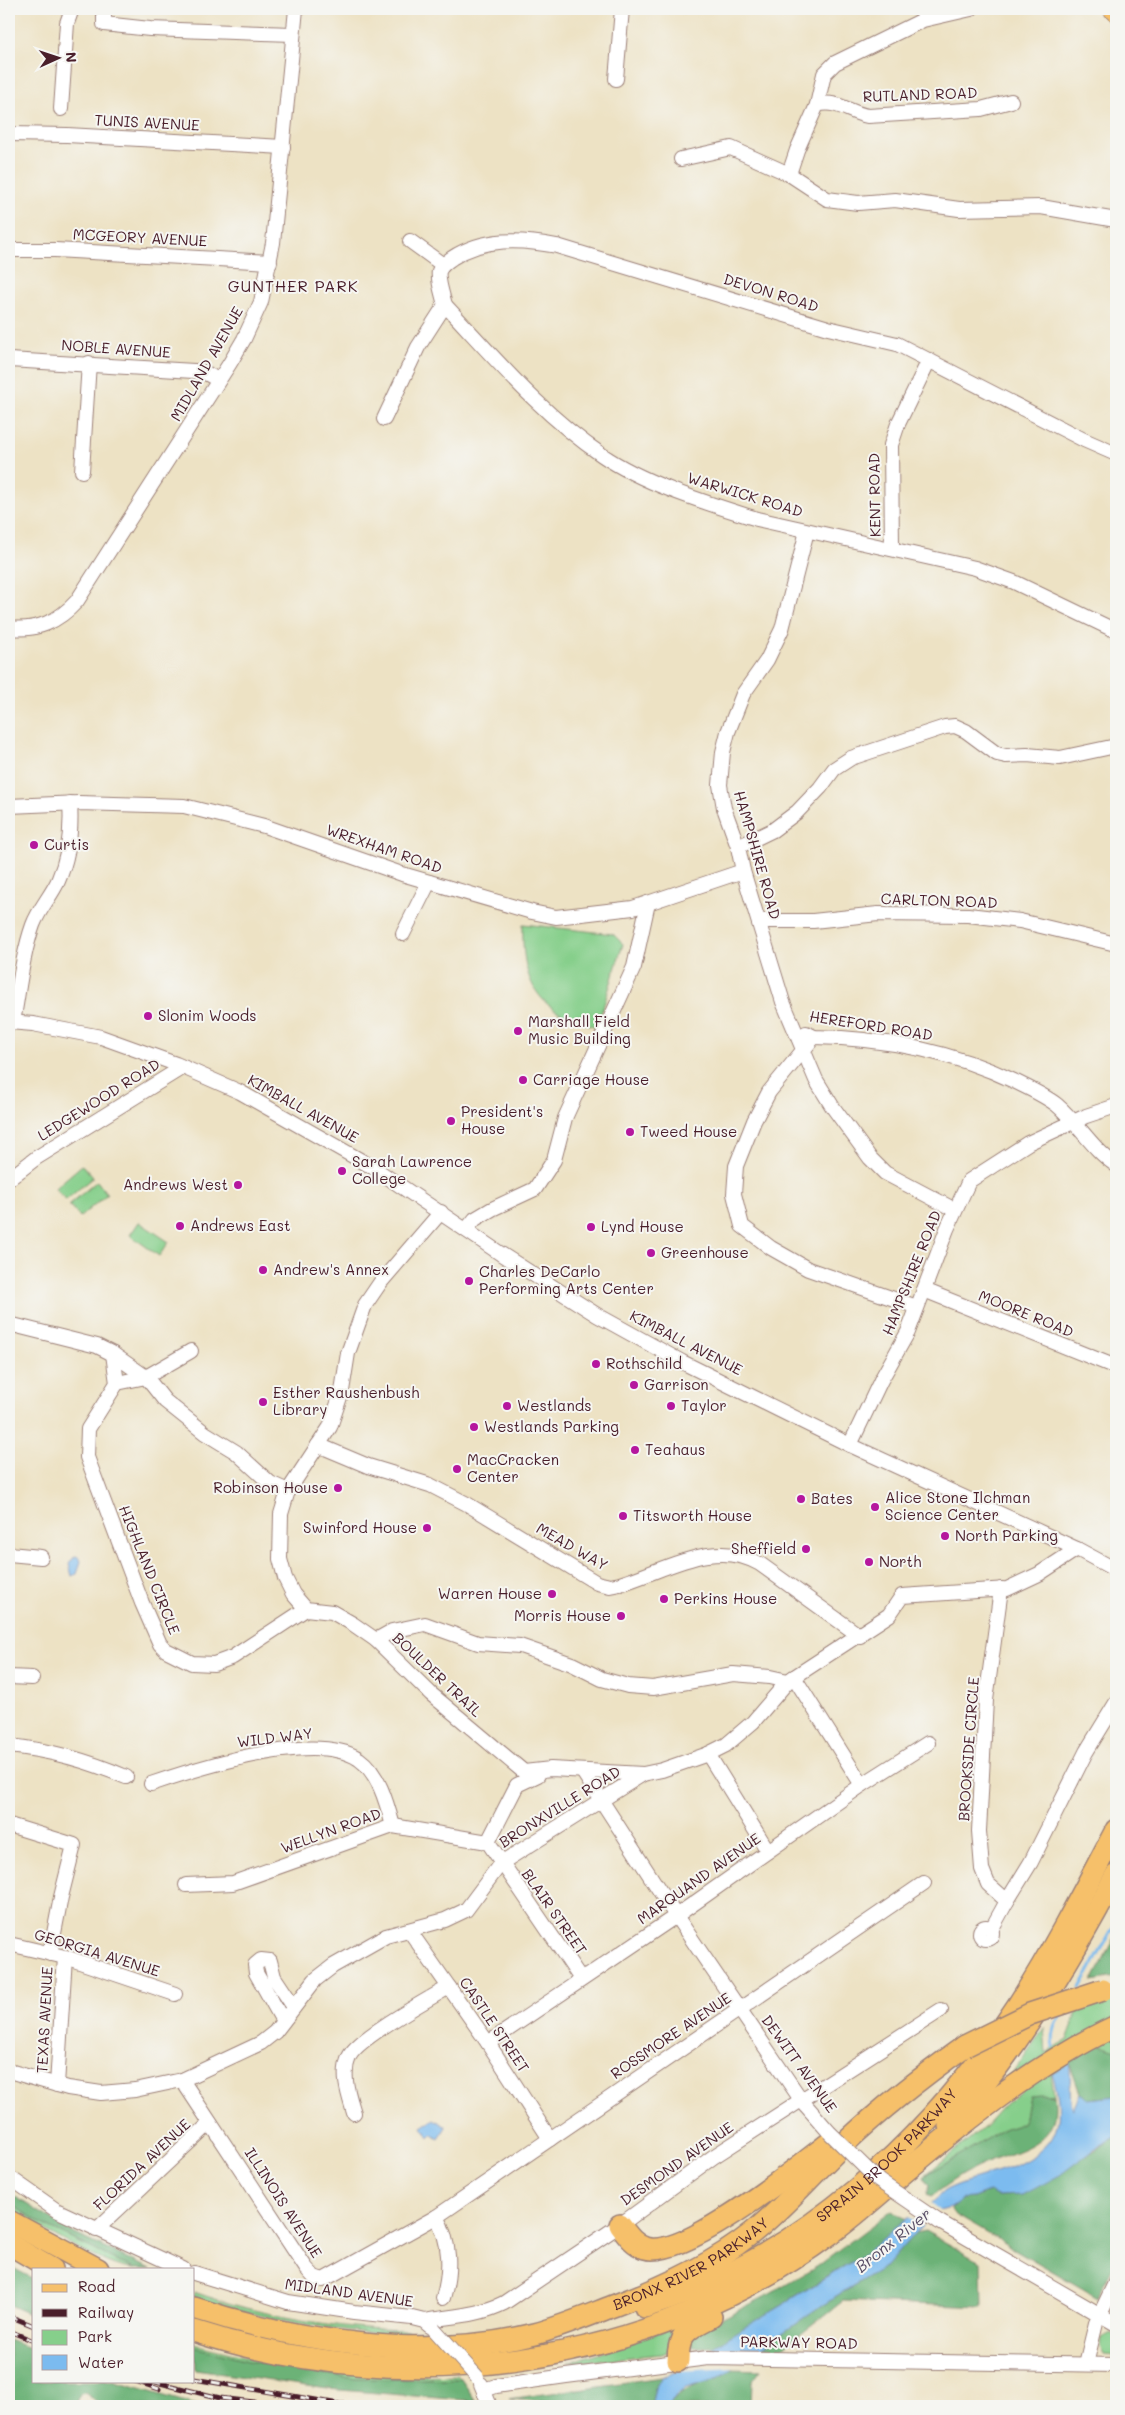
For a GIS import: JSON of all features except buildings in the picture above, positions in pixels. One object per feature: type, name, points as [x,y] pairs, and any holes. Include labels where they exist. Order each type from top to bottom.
[{"type":"highway","name":"SPRAIN BROOK PARKWAY","points":[[537,2333],[636,2309],[709,2283],[758,2258],[789,2239],[862,2185],[922,2127],[952,2093],[998,2034],[1051,1950],[1116,1830]]},
{"type":"highway","name":"SPRAIN BROOK PARKWAY","points":[[902,2175],[964,2108],[1018,2039],[1052,1988],[1116,1875]]},
{"type":"highway","name":"BRONX RIVER PARKWAY","points":[[195,2308],[278,2331],[369,2344],[458,2344],[537,2333],[654,2290],[703,2266],[764,2224],[846,2142],[902,2093],[965,2046],[1030,2014],[1110,1989]]},
{"type":"highway","points":[[684,2360],[680,2341],[686,2331],[764,2289],[788,2273],[820,2249],[902,2175],[1027,2077],[1116,2026]]},
{"type":"highway","points":[[620,2225],[632,2240],[644,2248],[667,2247],[685,2240],[754,2200],[842,2134],[902,2093]]},
{"type":"highway","points":[[195,2331],[287,2355],[378,2366],[451,2367],[544,2356],[580,2349],[642,2331],[721,2299],[770,2274],[801,2254],[875,2199]]},
{"type":"highway","points":[[9,2221],[96,2268]]},
{"type":"highway","points":[[9,2244],[50,2268]]},
{"type":"highway","points":[[9,2258],[32,2270]]},
{"type":"main road","points":[[1112,9],[1116,12]]},
{"type":"street","points":[[61,108],[67,23],[72,9]]},
{"type":"street","points":[[104,9],[104,24],[150,29],[294,34]]},
{"type":"street","name":"MIDLAND AVENUE","points":[[9,628],[27,629],[47,624],[64,614],[77,601],[244,339],[265,288],[270,262],[296,9]]},
{"type":"street","points":[[616,79],[622,9]]},
{"type":"street","points":[[789,174],[797,150],[817,105],[824,74],[835,63],[923,20],[971,9]]},
{"type":"street","name":"RUTLAND ROAD","points":[[817,105],[827,102],[836,103],[858,115],[868,116],[981,109],[1011,101]]},
{"type":"street","name":"TUNIS AVENUE","points":[[9,134],[87,136],[283,147]]},
{"type":"street","points":[[681,159],[731,148],[789,174],[827,199],[858,203],[895,200],[959,209],[1041,207],[1116,220]]},
{"type":"street","points":[[384,419],[418,347],[444,306],[438,274],[443,264],[410,241]]},
{"type":"street","name":"DEVON ROAD","points":[[443,264],[463,251],[487,243],[520,241],[557,246],[828,328],[897,344],[1084,440],[1116,454]]},
{"type":"street","name":"MCGEORY AVENUE","points":[[9,250],[55,250],[270,262]]},
{"type":"street","name":"WARWICK ROAD","points":[[444,306],[539,404],[602,455],[627,470],[725,509],[807,531],[892,548],[975,568],[1014,582],[1116,631]]},
{"type":"street","name":"NOBLE AVENUE","points":[[9,360],[89,363],[199,371],[218,380]]},
{"type":"street","name":"KENT ROAD","points":[[892,548],[891,445],[898,424],[929,360]]},
{"type":"street","points":[[82,470],[89,363]]},
{"type":"street","name":"HAMPSHIRE ROAD","points":[[807,531],[782,629],[767,660],[743,694],[728,732],[723,752],[720,784],[724,808],[738,847],[743,871],[784,1002],[816,1080],[832,1106],[870,1158],[885,1172],[955,1210],[908,1332],[881,1380],[850,1445]]},
{"type":"street","points":[[738,847],[773,830],[797,812],[834,770],[851,758],[945,726],[955,726],[966,731],[996,754],[1006,756],[1027,755],[1060,758],[1116,746]]},
{"type":"street","points":[[11,1022],[34,924],[58,881],[68,851],[71,832],[70,803]]},
{"type":"street","name":"WREXHAM ROAD","points":[[9,806],[70,803],[184,806],[214,812],[264,826],[428,882],[532,912],[556,917],[597,914],[632,908],[743,871]]},
{"type":"street","points":[[403,934],[428,882]]},
{"type":"street","points":[[466,1230],[475,1219],[492,1208],[535,1189],[554,1160],[566,1118],[634,967],[648,903]]},
{"type":"street","name":"CARLTON ROAD","points":[[759,921],[813,921],[878,914],[968,915],[1020,921],[1116,944]]},
{"type":"street","name":"KIMBALL AVENUE","points":[[11,1022],[101,1037],[183,1067],[240,1092],[374,1168],[597,1315],[682,1362],[850,1445],[1077,1549],[1116,1570]]},
{"type":"street","name":"HEREFORD ROAD","points":[[794,1029],[814,1037],[883,1042],[952,1056],[990,1069],[1034,1091],[1056,1105],[1116,1165]]},
{"type":"street","points":[[814,1037],[769,1092],[754,1121],[736,1166],[734,1194],[742,1226],[770,1248],[808,1269],[917,1307]]},
{"type":"street","name":"LEDGEWOOD ROAD","points":[[9,1179],[36,1158],[183,1067]]},
{"type":"street","points":[[955,1210],[969,1181],[1000,1159],[1028,1143],[1073,1122],[1116,1106]]},
{"type":"street","points":[[306,1609],[293,1594],[280,1560],[281,1514],[288,1491],[330,1427],[342,1391],[348,1353],[365,1305],[380,1283],[441,1212]]},
{"type":"street","name":"MOORE ROAD","points":[[924,1290],[1116,1367]]},
{"type":"street","points":[[9,1324],[98,1346],[113,1354],[146,1377],[165,1401],[205,1434],[236,1452],[270,1483],[288,1491]]},
{"type":"street","points":[[113,1354],[117,1383],[146,1377],[191,1351]]},
{"type":"street","name":"HIGHLAND CIRCLE","points":[[117,1383],[88,1429],[87,1457],[142,1603],[160,1644],[166,1650],[192,1663],[214,1664],[232,1658],[306,1609]]},
{"type":"street","name":"MEAD WAY","points":[[318,1445],[368,1466],[430,1485],[467,1504],[597,1583],[610,1586],[620,1584],[700,1556],[735,1555],[751,1559],[760,1564],[860,1636]]},
{"type":"street","points":[[270,1483],[281,1514]]},
{"type":"street","name":"BRONXVILLE ROAD","points":[[9,2071],[58,2085],[101,2093],[135,2090],[182,2080],[261,2043],[275,2032],[315,1980],[333,1966],[386,1936],[444,1920],[466,1910],[501,1864],[601,1800],[643,1774],[662,1770],[708,1754],[726,1745],[753,1722],[791,1679],[860,1636],[889,1615],[902,1596],[1007,1589],[1039,1574],[1077,1549]]},
{"type":"street","points":[[9,1554],[41,1557]]},
{"type":"street","name":"BROOKSIDE CIRCLE","points":[[1001,1589],[986,1700],[979,1831],[982,1869],[988,1884],[1007,1901]]},
{"type":"street","name":"BOULDER TRAIL","points":[[306,1609],[332,1612],[376,1640],[431,1694],[524,1772],[536,1773],[550,1770],[643,1774]]},
{"type":"street","points":[[376,1640],[392,1631],[425,1624],[478,1643],[520,1646],[572,1664],[602,1679],[628,1686],[653,1688],[733,1674],[791,1679],[862,1785]]},
{"type":"street","points":[[9,1677],[32,1678]]},
{"type":"street","points":[[991,1930],[1031,1862],[1086,1752],[1116,1703]]},
{"type":"street","name":"MARQUAND AVENUE","points":[[488,2043],[676,1916],[862,1785],[928,1743]]},
{"type":"street","points":[[9,1746],[63,1755],[103,1767],[126,1778]]},
{"type":"street","name":"WILD WAY","points":[[151,1784],[232,1760],[309,1748],[333,1749],[360,1760],[370,1770],[386,1803],[393,1826]]},
{"type":"street","points":[[708,1754],[768,1851]]},
{"type":"street","points":[[488,1842],[517,1784],[550,1770]]},
{"type":"street","name":"DEWITT AVENUE","points":[[583,1772],[676,1916],[802,2101],[830,2132],[879,2181],[938,2221],[1116,2324]]},
{"type":"street","name":"TEXAS AVENUE","points":[[9,1825],[74,1845],[61,1897],[50,1954]]},
{"type":"street","name":"WELLYN ROAD","points":[[186,1885],[234,1883],[393,1826],[488,1842]]},
{"type":"street","name":"BLAIR STREET","points":[[488,1842],[501,1864],[581,1979]]},
{"type":"street","name":"ROSSMORE AVENUE","points":[[436,2217],[924,1883]]},
{"type":"street","name":"CASTLE STREET","points":[[409,1930],[488,2043],[550,2139]]},
{"type":"street","name":"GEORGIA AVENUE","points":[[9,1944],[64,1957],[175,1994]]},
{"type":"street","name":"TEXAS AVENUE","points":[[58,2085],[64,1957]]},
{"type":"street","points":[[283,2021],[256,1973],[255,1965],[261,1960],[270,1961],[274,1977],[294,2007]]},
{"type":"street","points":[[354,2113],[346,2087],[346,2066],[350,2054],[371,2036],[449,1987]]},
{"type":"street","name":"DESMOND AVENUE","points":[[429,2325],[490,2310],[504,2303],[620,2225],[713,2156],[802,2101],[941,2010]]},
{"type":"street","name":"ILLINOIS AVENUE","points":[[182,2080],[306,2268],[314,2277],[323,2280],[334,2275],[436,2217]]},
{"type":"street","name":"FLORIDA AVENUE","points":[[96,2230],[210,2123]]},
{"type":"street","points":[[9,2176],[56,2210],[181,2268]]},
{"type":"street","points":[[436,2217],[447,2247],[449,2264],[443,2298]]},
{"type":"street","name":"MIDLAND AVENUE","points":[[195,2273],[288,2302],[412,2318],[429,2325]]},
{"type":"street","points":[[1086,2364],[1099,2314],[1116,2280]]},
{"type":"street","points":[[429,2325],[477,2377],[488,2399]]},
{"type":"street","name":"PARKWAY ROAD","points":[[488,2399],[496,2386],[684,2360],[751,2358],[1116,2365]]},
{"type":"green space","points":[[523,924],[613,934],[623,944],[597,1027],[560,1013],[547,1004],[537,992],[525,963]]},
{"type":"green space","points":[[82,1165],[93,1177],[66,1200],[55,1188]]},
{"type":"green space","points":[[97,1181],[107,1194],[80,1217],[69,1205]]},
{"type":"green space","points":[[139,1222],[169,1242],[159,1256],[130,1235]]},
{"type":"green space","points":[[1116,1936],[1116,1977],[1092,1981],[1093,1980]]},
{"type":"green space","points":[[1116,1996],[1116,2017],[1010,2077],[1044,2028],[1046,2053],[1067,2040],[1080,2005]]},
{"type":"green space","points":[[1116,2034],[1116,2050],[1099,2045],[1051,2073],[1054,2095],[1029,2095],[1022,2123],[1006,2128],[924,2176],[984,2127],[1004,2105],[1040,2077]]},
{"type":"green space","points":[[1099,2044],[1116,2050],[1116,2096],[1088,2099],[1080,2093],[1069,2063]]},
{"type":"green space","points":[[1029,2095],[1054,2095],[1055,2113],[1050,2127],[1042,2137],[1031,2145],[967,2172],[931,2196],[927,2194],[930,2185],[924,2176],[1006,2128],[1022,2123]]},
{"type":"green space","points":[[1116,2137],[1116,2262],[1097,2297],[954,2214],[950,2208],[957,2205],[961,2199],[973,2198],[989,2192],[997,2196],[1023,2195]]},
{"type":"green space","points":[[9,2193],[75,2234],[149,2268],[132,2268],[42,2224],[9,2203]]},
{"type":"green space","points":[[9,2203],[42,2224],[132,2268],[121,2267],[89,2254],[9,2208]]},
{"type":"green space","points":[[892,2210],[906,2219],[867,2252],[713,2347],[693,2347],[690,2343],[694,2333],[770,2294],[818,2266]]},
{"type":"green space","points":[[925,2231],[981,2262],[982,2307],[843,2301],[783,2348],[763,2347],[823,2304],[887,2265],[915,2233]]},
{"type":"green space","points":[[9,2266],[32,2278],[32,2315],[9,2305]]},
{"type":"green space","points":[[195,2292],[246,2308],[299,2320],[353,2327],[408,2330],[415,2334],[408,2336],[326,2328],[220,2305],[195,2297]]},
{"type":"green space","points":[[695,2320],[667,2352],[662,2354],[568,2363]]},
{"type":"green space","points":[[1111,2333],[1116,2336],[1116,2356],[1105,2355],[1101,2347],[1102,2338]]},
{"type":"green space","points":[[9,2340],[32,2349],[32,2382],[116,2382],[200,2406],[102,2406],[85,2393],[80,2394],[76,2406],[9,2406]]},
{"type":"green space","points":[[195,2344],[258,2359],[324,2370],[390,2375],[457,2375],[461,2379],[356,2379],[248,2361],[197,2348]]},
{"type":"green space","points":[[195,2347],[248,2361],[356,2379],[461,2379],[476,2401],[328,2389],[195,2370]]},
{"type":"green space","points":[[732,2369],[761,2370],[752,2382],[751,2406],[668,2406],[683,2392]]},
{"type":"green space","points":[[662,2377],[655,2388],[651,2406],[594,2406],[509,2399]]},
{"type":"water","points":[[75,1556],[79,1557],[81,1561],[77,1574],[72,1576],[69,1564]]},
{"type":"water","name":"Bronx River","points":[[1069,2063],[1073,2110],[1080,2093],[1088,2099],[1116,2096],[1116,2137],[1094,2149],[1060,2175],[1023,2195],[997,2196],[989,2192],[973,2198],[961,2199],[957,2205],[940,2210],[915,2233],[887,2265],[823,2304],[720,2378],[686,2388],[668,2406],[651,2406],[655,2388],[662,2377],[696,2362],[713,2347],[865,2253],[906,2219],[929,2205],[944,2191],[959,2184],[1015,2166],[1039,2151],[1050,2140],[1057,2124],[1058,2098],[1052,2073]]},
{"type":"water","points":[[434,2119],[446,2127],[439,2138],[433,2134],[429,2138],[422,2127]]},
{"type":"pier","points":[[930,2202],[943,2212],[924,2227],[906,2216]]},
{"type":"pier","points":[[763,2348],[738,2368],[675,2371],[708,2349]]},
{"type":"waterway","points":[[1080,1988],[1116,1923]]},
{"type":"waterway","points":[[1054,2047],[1053,2037],[1055,2028],[1064,2012]]},
{"type":"railway","points":[[9,2316],[32,2325]]},
{"type":"railway","points":[[9,2331],[32,2340]]},
{"type":"railway","points":[[195,2379],[339,2404],[386,2406]]},
{"type":"railway","points":[[138,2382],[159,2389]]},
{"type":"railway","points":[[156,2382],[220,2398],[286,2406]]},
{"type":"place","name":"Curtis","points":[[34,845]]},
{"type":"place","name":"Slonim Woods","points":[[148,1016]]},
{"type":"place","name":"Marshall Field Music Building","points":[[518,1031]]},
{"type":"place","name":"Carriage House","points":[[523,1080]]},
{"type":"place","name":"President's House","points":[[451,1121]]},
{"type":"place","name":"Tweed House","points":[[630,1132]]},
{"type":"place","name":"Sarah Lawrence College","points":[[342,1171]]},
{"type":"place","name":"Andrews West","points":[[238,1185]]},
{"type":"place","name":"Andrews East","points":[[180,1226]]},
{"type":"place","name":"Lynd House","points":[[591,1227]]},
{"type":"place","name":"Greenhouse","points":[[651,1253]]},
{"type":"place","name":"Andrew's Annex","points":[[263,1270]]},
{"type":"place","name":"Charles DeCarlo Performing Arts Center","points":[[469,1281]]},
{"type":"place","name":"Rothschild","points":[[596,1364]]},
{"type":"place","name":"Garrison","points":[[634,1385]]},
{"type":"place","name":"Esther Raushenbush Library","points":[[263,1402]]},
{"type":"place","name":"Westlands","points":[[507,1406]]},
{"type":"place","name":"Taylor","points":[[671,1406]]},
{"type":"place","name":"Westlands Parking","points":[[474,1427]]},
{"type":"place","name":"Teahaus","points":[[635,1450]]},
{"type":"place","name":"MacCracken Center","points":[[457,1469]]},
{"type":"place","name":"Robinson House","points":[[338,1488]]},
{"type":"place","name":"Bates","points":[[801,1499]]},
{"type":"place","name":"Alice Stone Ilchman Science Center","points":[[875,1507]]},
{"type":"place","name":"Titsworth House","points":[[623,1516]]},
{"type":"place","name":"Swinford House","points":[[427,1528]]},
{"type":"place","name":"North Parking","points":[[945,1536]]},
{"type":"place","name":"Sheffield","points":[[806,1549]]},
{"type":"place","name":"North","points":[[869,1562]]},
{"type":"place","name":"Warren House","points":[[552,1594]]},
{"type":"place","name":"Perkins House","points":[[664,1599]]},
{"type":"place","name":"Morris House","points":[[621,1616]]},
{"type":"district","name":"GUNTHER PARK","points":[[293,286]]}]
